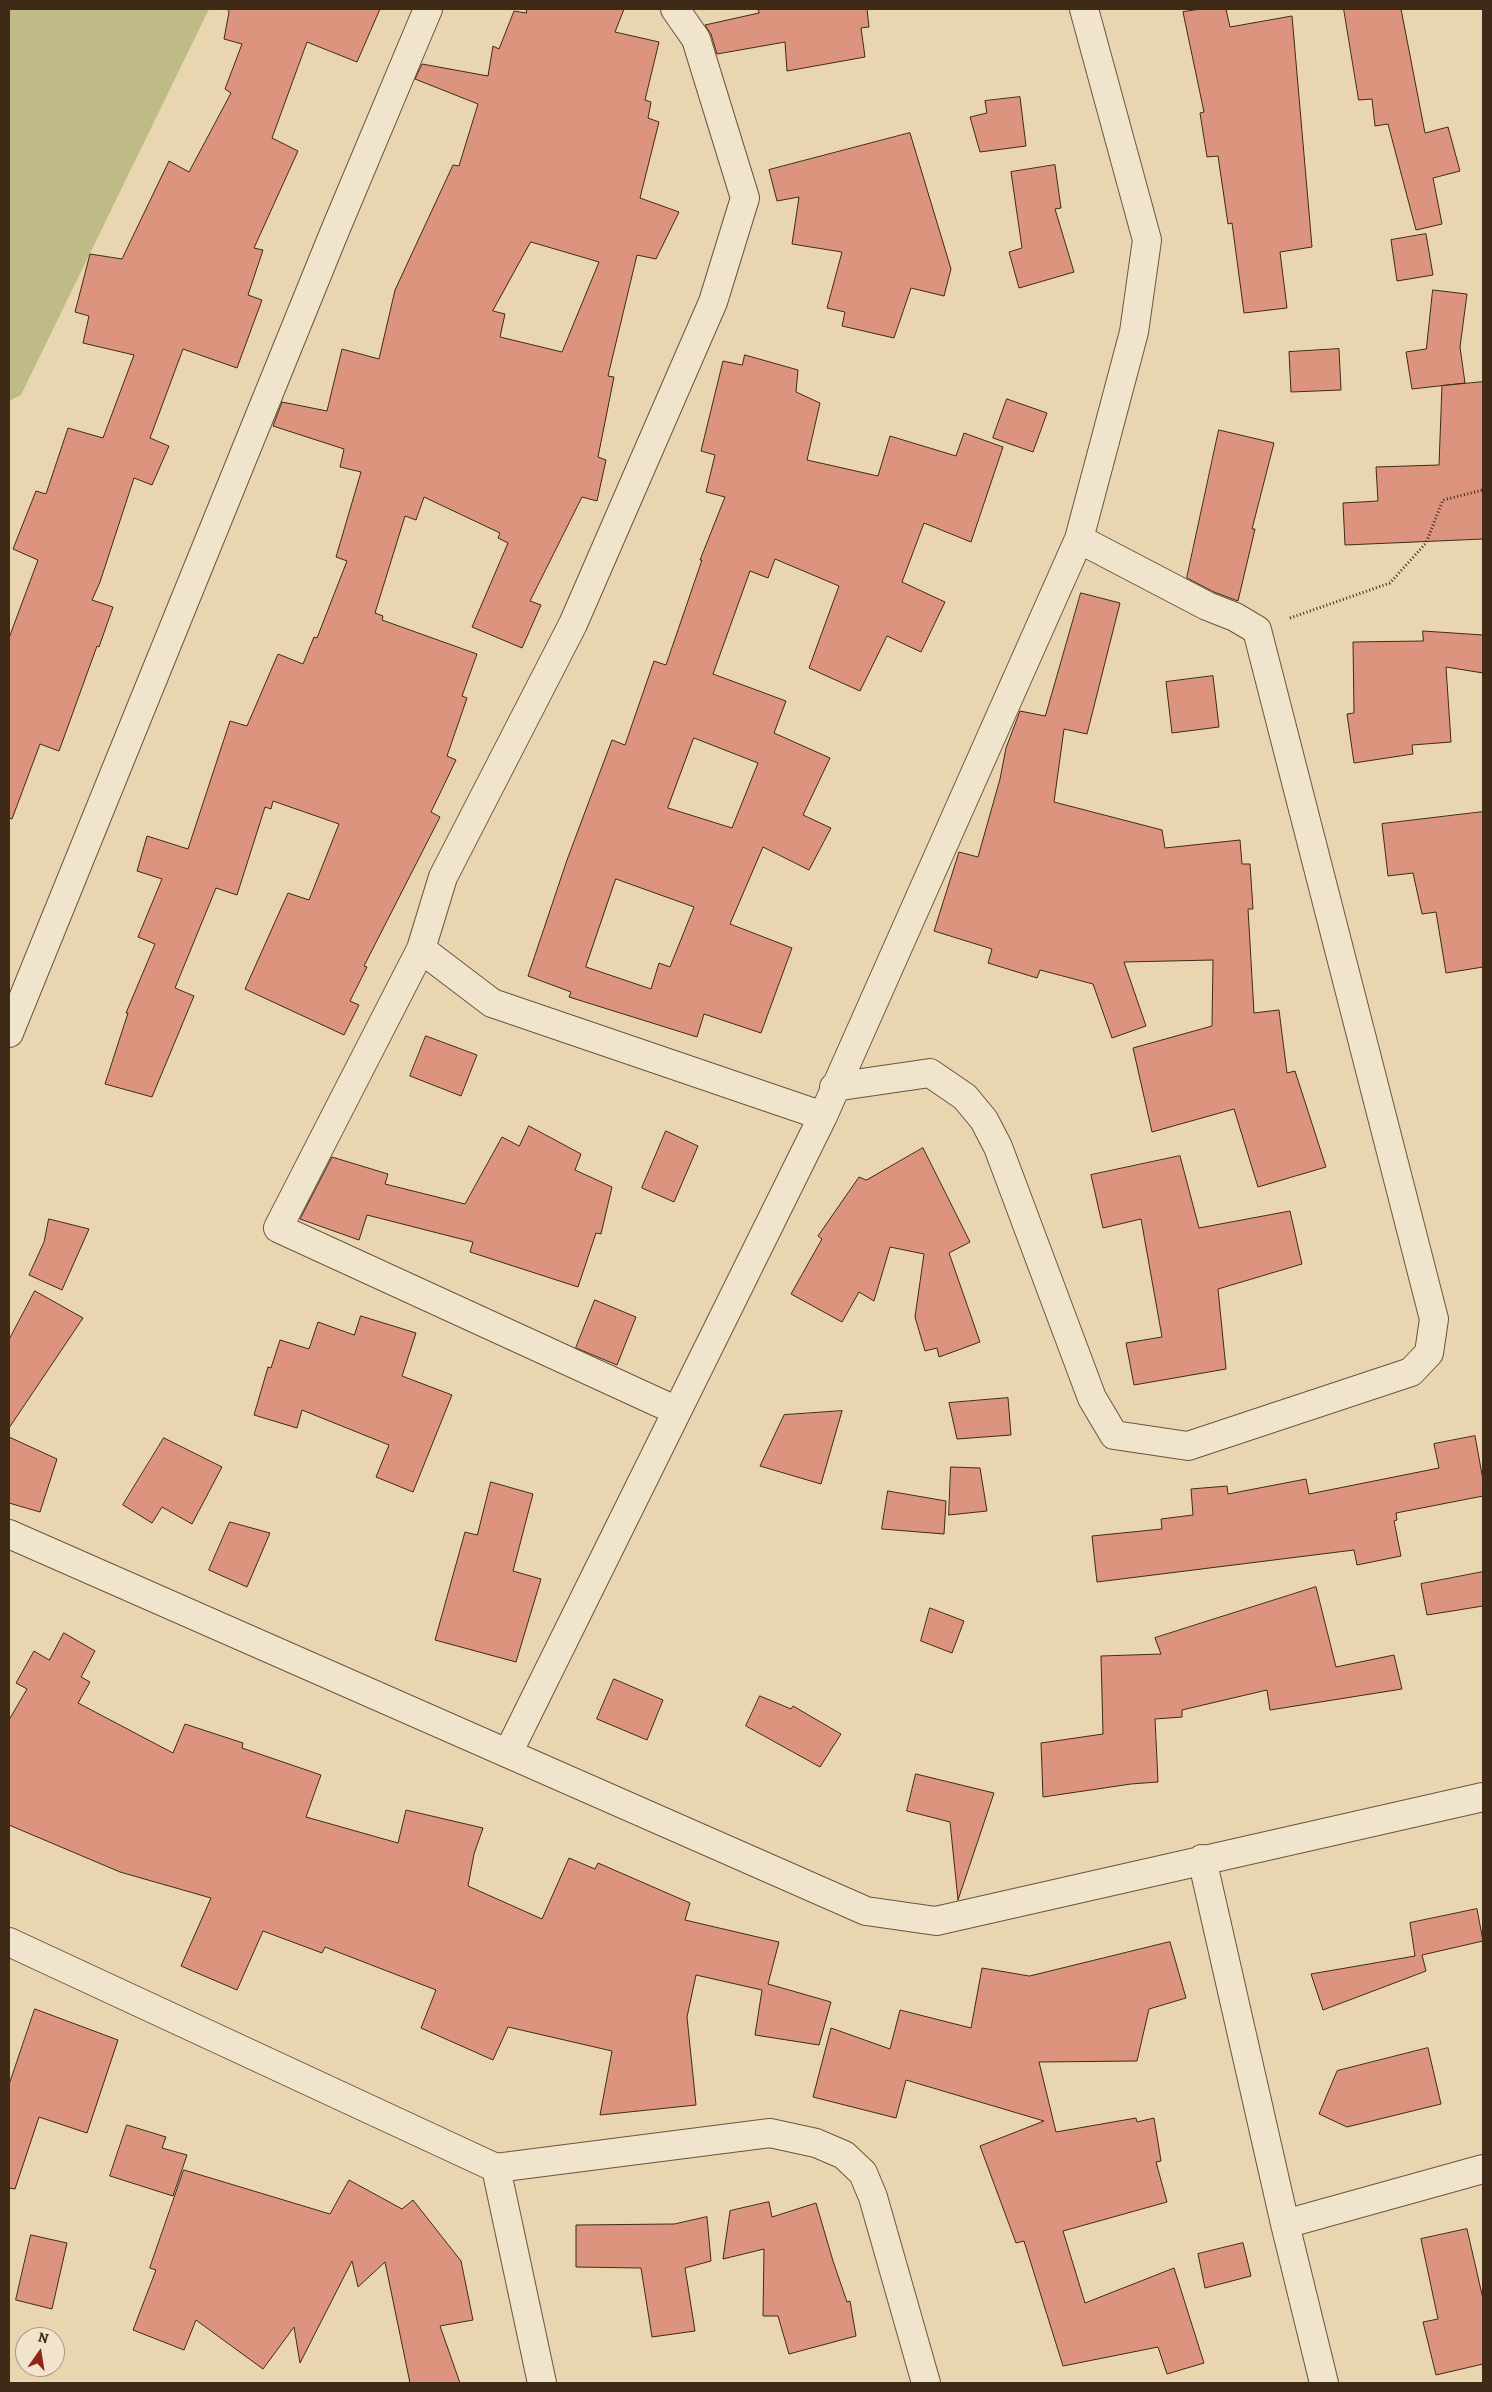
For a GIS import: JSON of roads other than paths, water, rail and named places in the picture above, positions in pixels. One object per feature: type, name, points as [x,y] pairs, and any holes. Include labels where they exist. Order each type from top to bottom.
[{"type":"street","points":[[9,1033],[334,233],[428,9]]},
{"type":"street","points":[[675,9],[696,39],[745,198],[713,302],[573,624],[443,877],[421,949],[278,1228],[677,1411]]},
{"type":"street","points":[[508,1753],[823,1116],[1079,539],[1134,332],[1148,240],[1084,9]]},
{"type":"street","points":[[834,1088],[930,1073],[965,1097],[984,1120],[998,1147],[1092,1398],[1114,1435],[1188,1446],[1411,1372],[1429,1353],[1434,1319],[1256,630],[1235,617],[1207,606],[1079,539]]},
{"type":"street","points":[[421,949],[492,1003],[823,1116]]},
{"type":"street","points":[[9,1534],[866,1912],[936,1921],[1002,1908],[1202,1859],[1483,1797]]},
{"type":"street","points":[[1202,1859],[1285,2224],[1324,2383]]},
{"type":"street","points":[[9,1942],[496,2168],[770,2133],[816,2143],[844,2155],[863,2173],[873,2197],[926,2383]]},
{"type":"street","points":[[496,2168],[542,2383]]},
{"type":"street","points":[[1285,2224],[1483,2168]]}]
